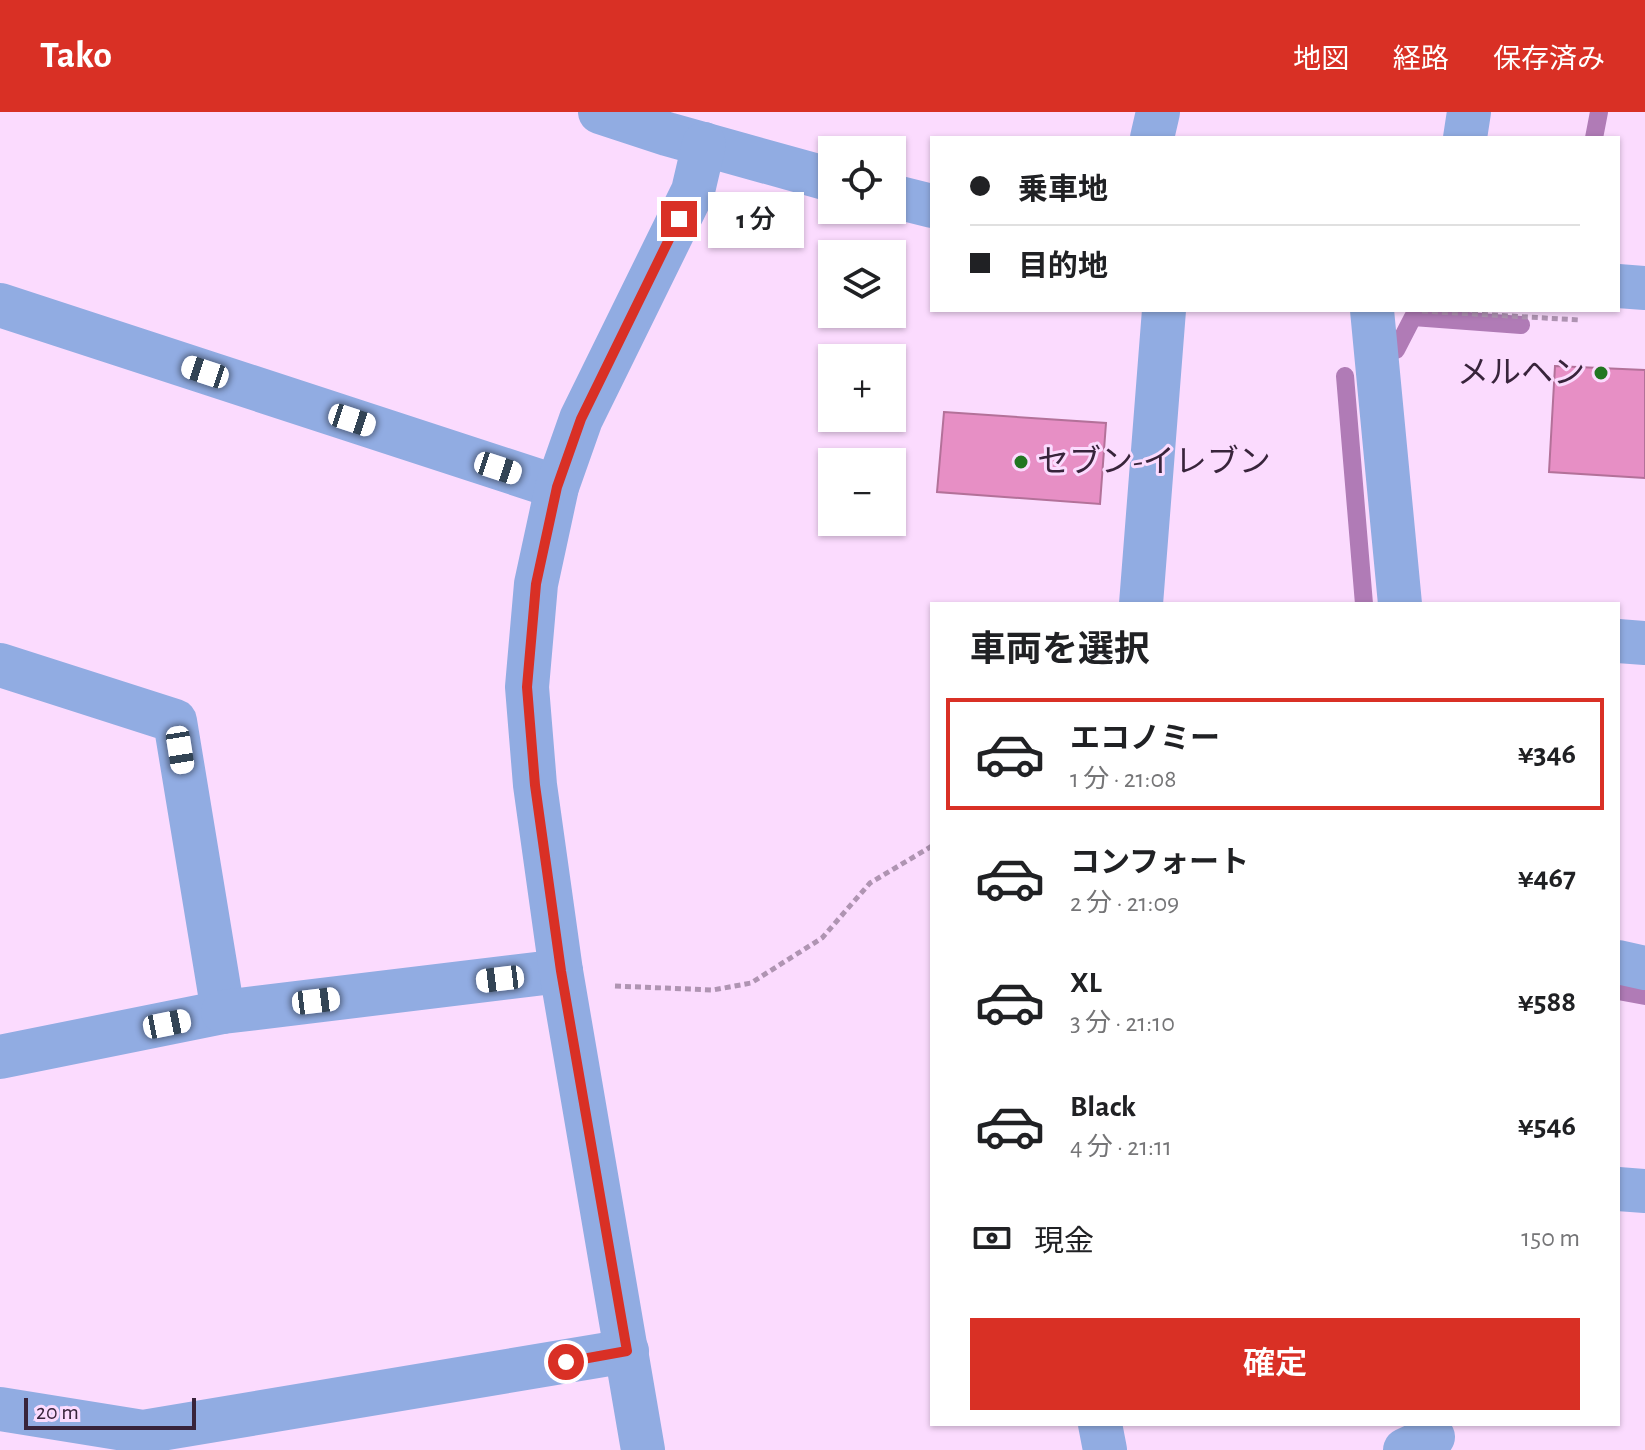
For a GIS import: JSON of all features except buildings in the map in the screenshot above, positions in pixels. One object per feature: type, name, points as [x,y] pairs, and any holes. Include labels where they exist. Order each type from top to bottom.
[{"type":"street","points":[[600,112],[681,130],[818,175]]},
{"type":"street","points":[[1152,136],[1158,112]]},
{"type":"street","points":[[1465,136],[1469,112]]},
{"type":"street","points":[[643,1450],[563,978],[535,785],[527,687],[536,584],[557,487],[581,419],[693,191],[681,130]]},
{"type":"street","points":[[906,200],[930,206]]},
{"type":"street","points":[[1620,286],[1645,288]]},
{"type":"street","points":[[0,305],[557,487]]},
{"type":"street","points":[[1141,602],[1164,312]]},
{"type":"street","points":[[1372,312],[1400,602]]},
{"type":"street","points":[[1620,641],[1645,643]]},
{"type":"street","points":[[0,665],[175,721],[223,1012]]},
{"type":"street","points":[[1620,962],[1645,968]]},
{"type":"street","points":[[0,1057],[223,1012],[563,978]]},
{"type":"street","points":[[1620,1189],[1645,1191]]},
{"type":"street","points":[[0,1409],[144,1441],[627,1351]]},
{"type":"street","points":[[1100,1426],[1105,1450]]},
{"type":"path","points":[[1445,312],[1583,320]]},
{"type":"path","points":[[563,978],[713,990],[751,983],[822,938],[870,883],[930,847]]},
{"type":"waterway","points":[[1594,136],[1599,112]]},
{"type":"waterway","points":[[1396,350],[1413,317],[1521,325]]},
{"type":"waterway","points":[[1345,376],[1364,602]]},
{"type":"waterway","points":[[1620,991],[1645,996]]},
{"type":"place","name":"メルヘン","points":[[1601,373]]},
{"type":"place","name":"セブン-イレブン","points":[[1021,462]]},
{"type":"route","points":[[566,1362],[627,1351],[561,971],[535,785],[527,687],[536,584],[557,487],[581,419],[679,219]]}]
